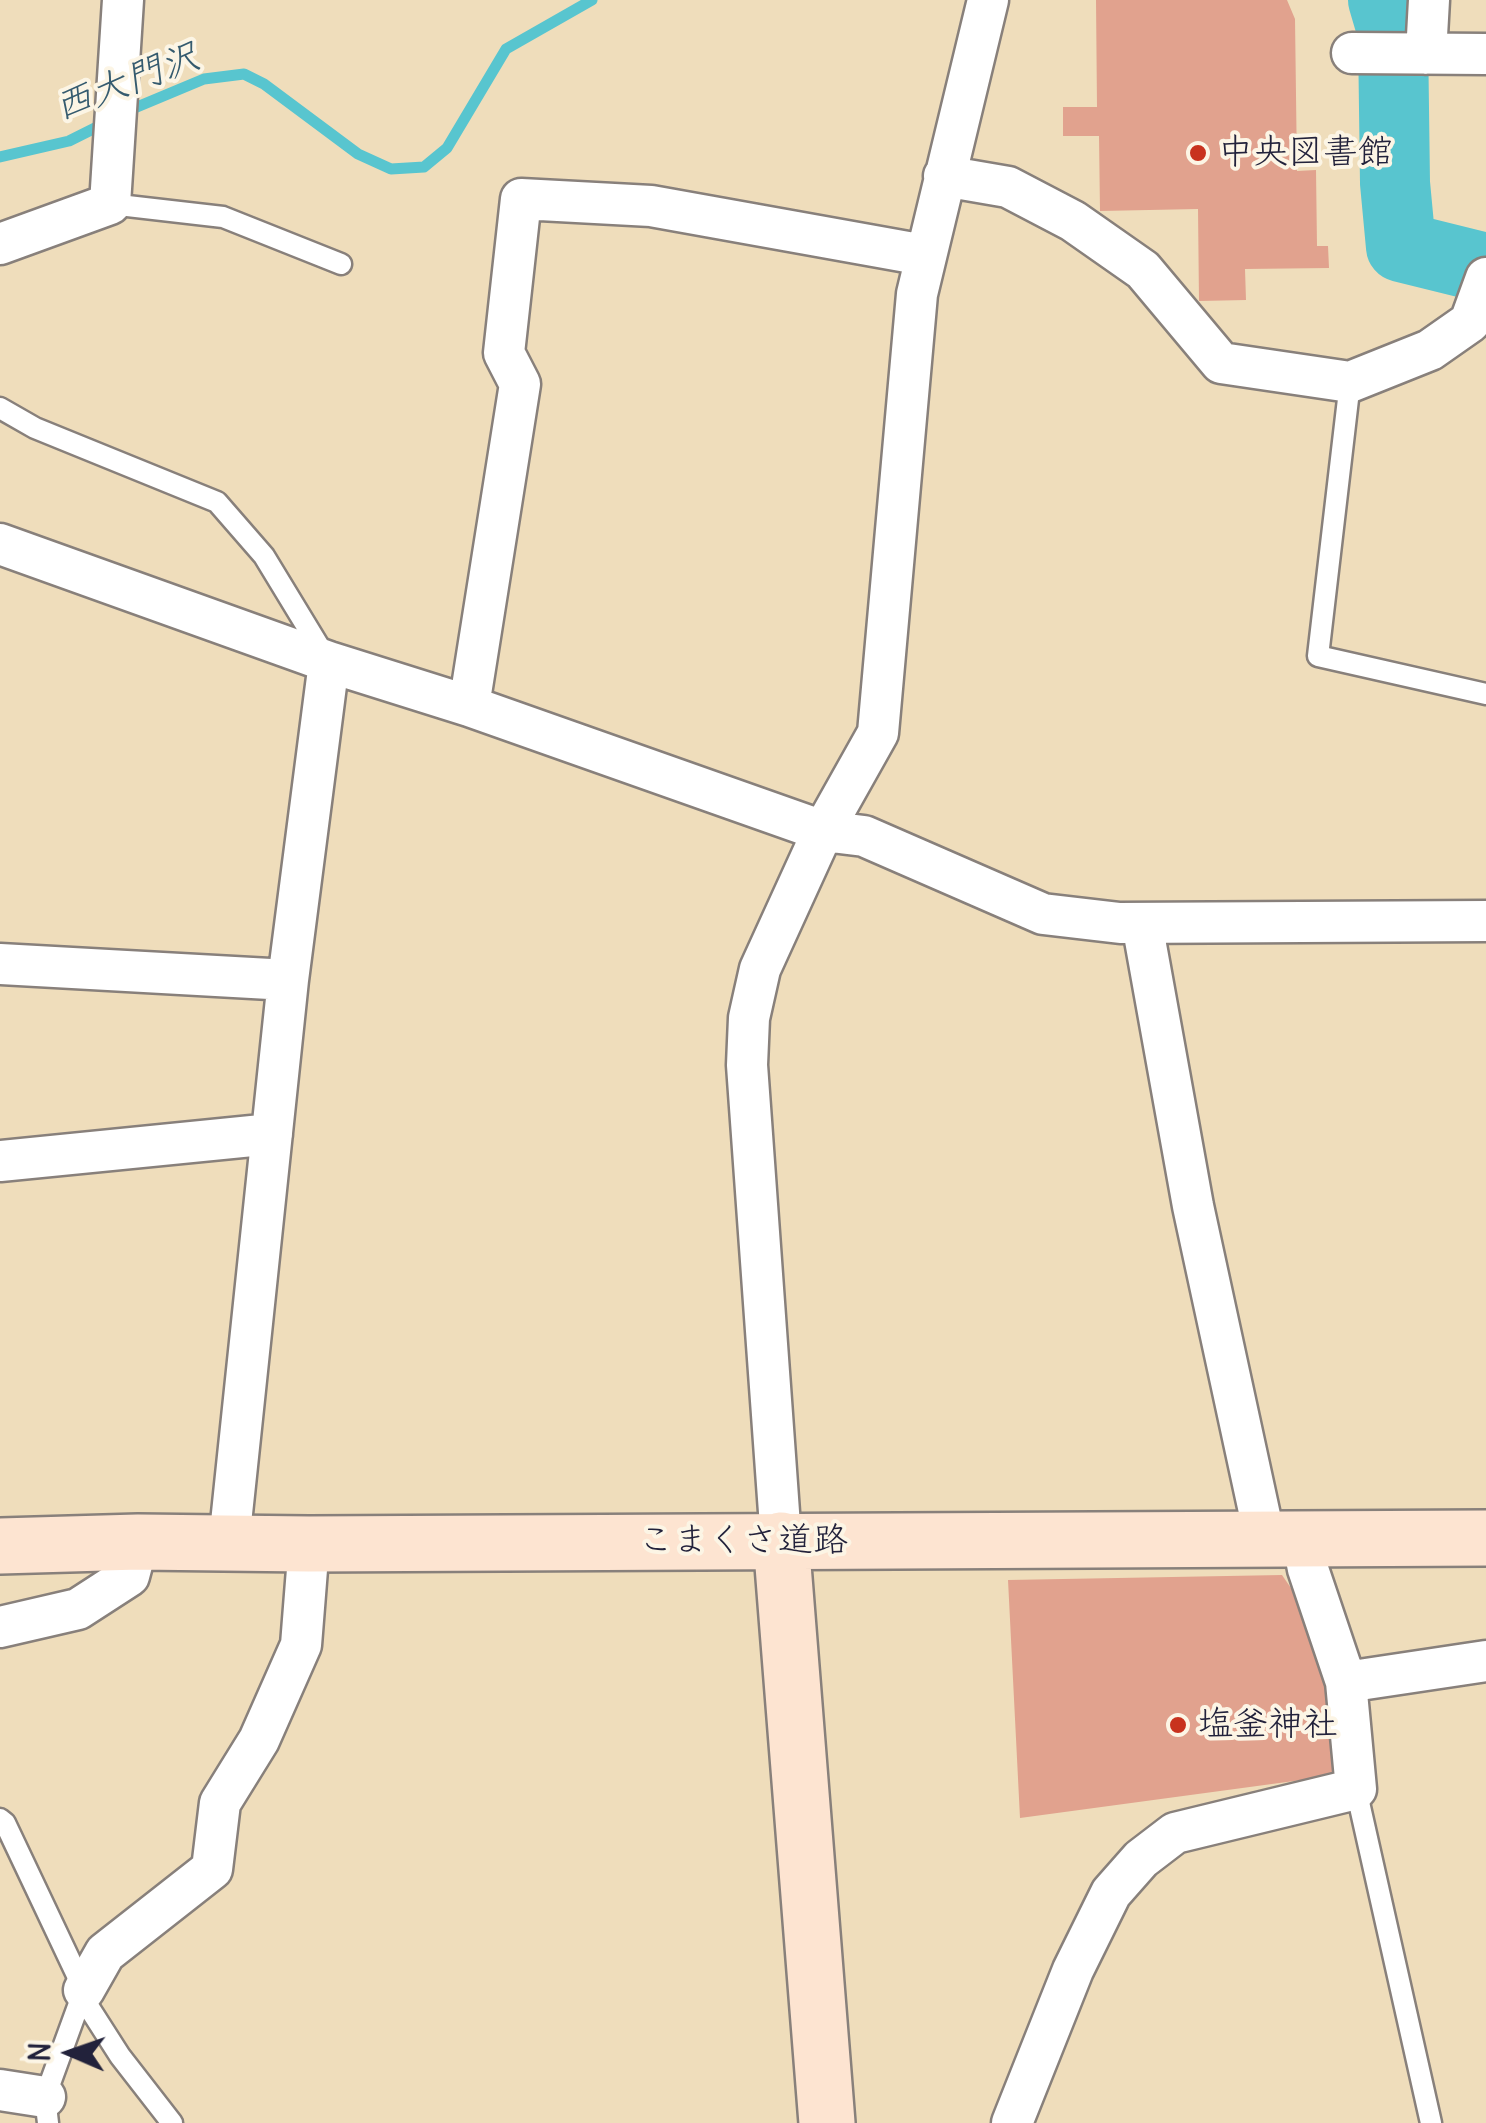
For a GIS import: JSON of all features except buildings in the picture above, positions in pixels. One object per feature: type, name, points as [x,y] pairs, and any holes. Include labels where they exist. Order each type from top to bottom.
[{"type":"street","points":[[0,244],[110,204],[123,0]]},
{"type":"street","points":[[827,2123],[781,1540],[747,1066],[748,1034],[760,970],[824,831],[878,733],[915,314],[924,254],[988,0]]},
{"type":"street","points":[[1423,53],[1429,0]]},
{"type":"street","points":[[1352,53],[1486,54]]},
{"type":"street","points":[[944,176],[1008,186],[1073,220],[1143,270],[1221,364],[1350,382],[1430,350],[1470,322],[1485,285]]},
{"type":"street","points":[[469,706],[520,384],[504,353],[521,199],[651,206],[924,254]]},
{"type":"street","points":[[0,544],[328,662],[469,706],[824,831],[864,836],[1043,914],[1142,923],[1486,921]]},
{"type":"street","points":[[229,1542],[288,980],[328,662]]},
{"type":"street","points":[[1012,2123],[1073,1970],[1111,1893],[1141,1859],[1175,1833],[1356,1789],[1346,1682],[1308,1570],[1284,1539],[1194,1206],[1142,923]]},
{"type":"street","points":[[0,964],[288,980]]},
{"type":"street","points":[[0,1162],[272,1134]]},
{"type":"street","name":"こまくさ道路","points":[[0,1546],[138,1542],[1486,1538]]},
{"type":"street","points":[[0,1627],[78,1610],[129,1576],[138,1542]]},
{"type":"street","points":[[84,1990],[104,1953],[212,1869],[220,1803],[259,1740],[301,1645],[309,1544]]},
{"type":"street","points":[[1346,1682],[1486,1662]]},
{"type":"street","points":[[0,2090],[46,2110]]},
{"type":"lane","points":[[110,204],[223,217],[340,264]]},
{"type":"lane","points":[[1350,382],[1318,656],[1486,694]]},
{"type":"lane","points":[[0,408],[36,428],[217,502],[264,556],[328,662]]},
{"type":"lane","points":[[1356,1789],[1431,2123]]},
{"type":"lane","points":[[0,1819],[6,1823],[88,2006],[120,2056],[172,2123]]},
{"type":"lane","points":[[46,2110],[84,1990]]},
{"type":"waterway","name":"西大門沢","points":[[125,112],[204,79],[244,74],[264,84],[358,154],[391,169],[424,167],[447,148],[506,49],[592,0]]},
{"type":"waterway","points":[[1383,0],[1393,34],[1395,183],[1401,247],[1486,268]]},
{"type":"waterway","name":"西大門沢","points":[[0,157],[69,141],[105,123]]},
{"type":"place","name":"中央図書館","points":[[1198,153]]},
{"type":"place","name":"塩釜神社","points":[[1178,1725]]}]
